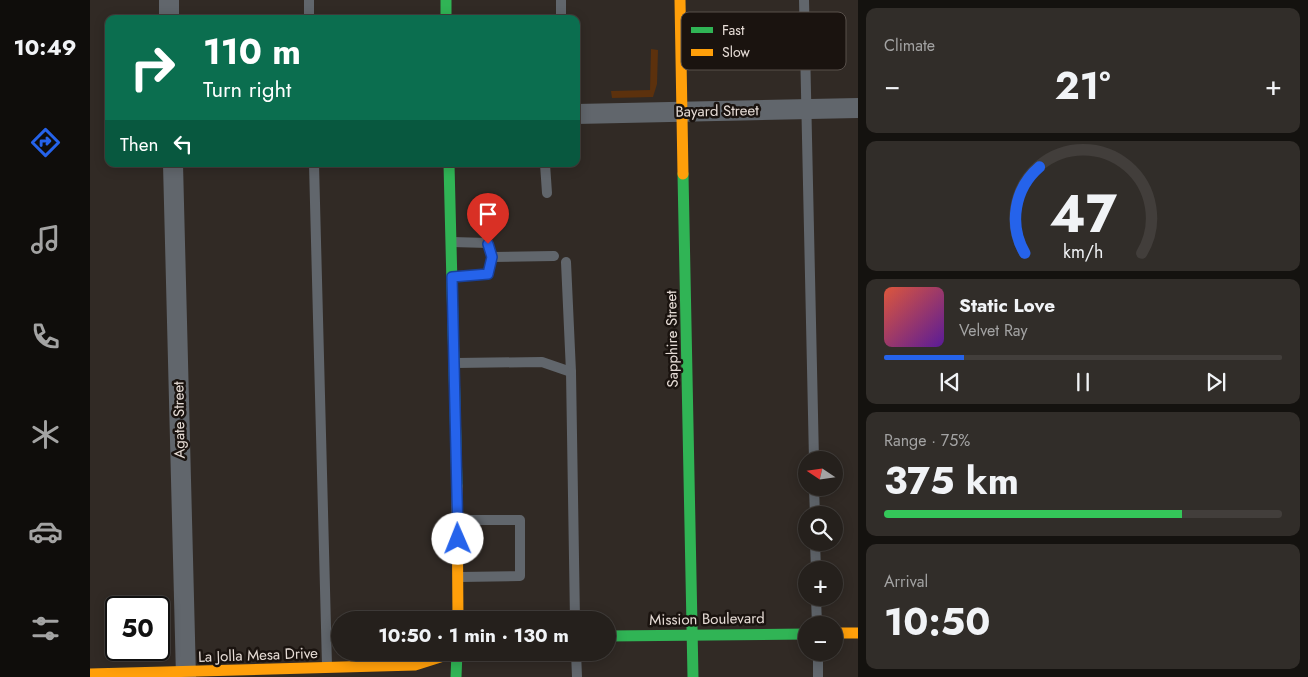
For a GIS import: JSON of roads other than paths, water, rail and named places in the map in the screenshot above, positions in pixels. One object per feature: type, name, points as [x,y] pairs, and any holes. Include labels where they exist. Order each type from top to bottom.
[{"type":"street","points":[[168,0],[169,15]]},
{"type":"street","points":[[446,0],[446,15]]},
{"type":"street","name":"Sapphire Street","points":[[680,0],[681,37]]},
{"type":"street","name":"Sapphire Street","points":[[682,70],[693,677]]},
{"type":"street","name":"Bayard Street","points":[[580,114],[858,108]]},
{"type":"street","name":"Agate Street","points":[[173,167],[186,675]]},
{"type":"street","points":[[449,167],[455,363],[458,611]]},
{"type":"street","points":[[843,633],[858,633]]},
{"type":"street","name":"Mission Boulevard","points":[[616,636],[798,634]]},
{"type":"street","name":"La Jolla Mesa Drive","points":[[90,674],[186,675],[327,672],[415,665],[428,661]]},
{"type":"street","points":[[456,661],[456,677]]},
{"type":"lane","points":[[309,0],[310,15]]},
{"type":"lane","points":[[561,0],[561,15]]},
{"type":"lane","points":[[805,70],[814,451]]},
{"type":"lane","points":[[314,167],[327,672]]},
{"type":"lane","points":[[545,167],[547,193]]},
{"type":"lane","points":[[451,242],[488,244],[492,257],[488,274],[452,277]]},
{"type":"lane","points":[[492,257],[554,256]]},
{"type":"lane","points":[[566,262],[571,372],[575,611]]},
{"type":"lane","points":[[455,363],[542,362],[571,372]]},
{"type":"lane","points":[[458,520],[520,520],[520,576],[459,577]]},
{"type":"lane","points":[[576,661],[576,677]]},
{"type":"lane","points":[[818,661],[818,677]]}]
